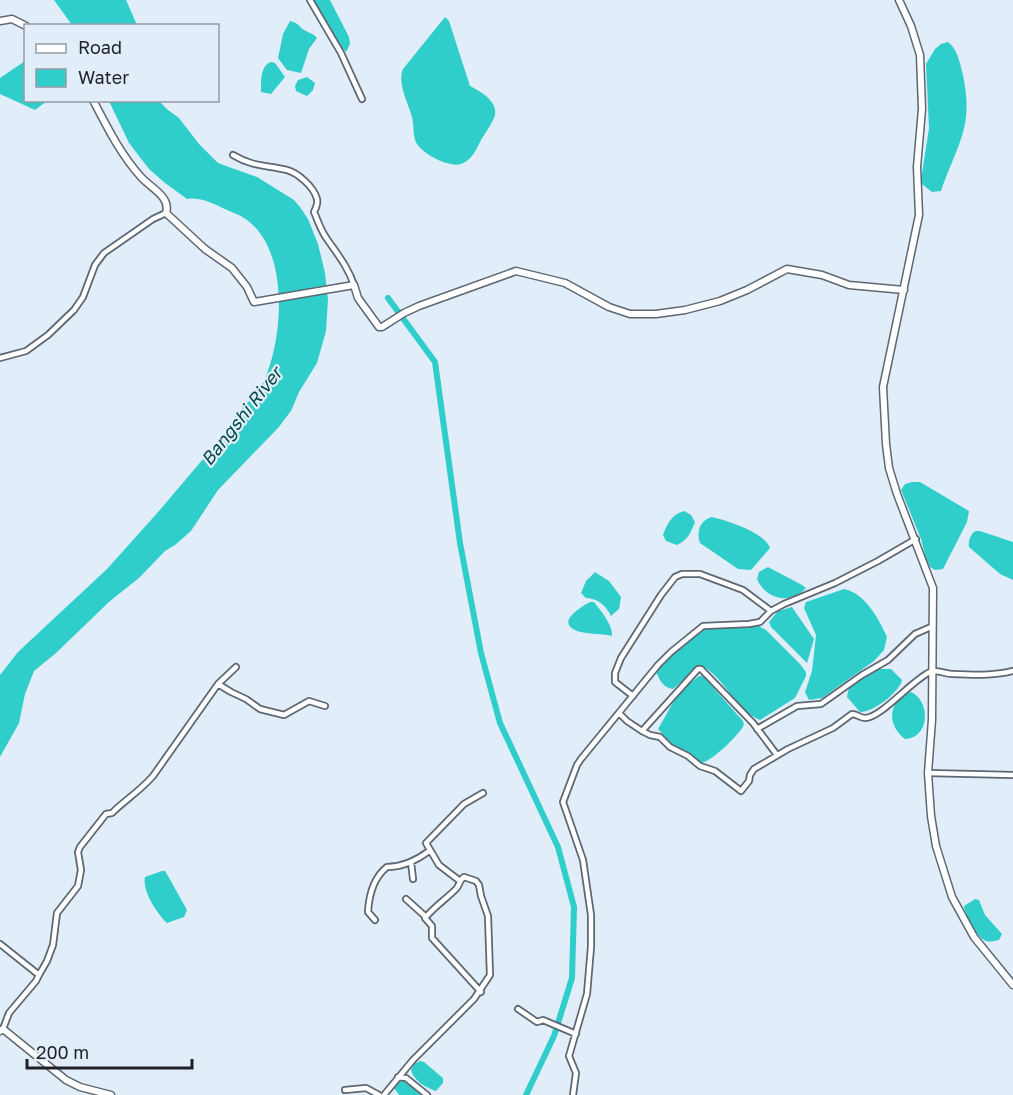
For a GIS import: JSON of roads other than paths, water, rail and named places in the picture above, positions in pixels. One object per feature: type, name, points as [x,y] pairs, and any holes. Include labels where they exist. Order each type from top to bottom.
[{"type":"street","points":[[310,0],[341,53],[362,99]]},
{"type":"street","points":[[899,0],[911,26],[920,55],[922,109],[917,167],[919,216],[883,392],[883,416],[889,468],[933,588],[932,720],[928,773],[936,846],[952,897],[974,937],[1013,985]]},
{"type":"street","points":[[0,21],[12,19],[24,25]]},
{"type":"street","points":[[0,358],[26,351],[43,339],[74,310],[83,297],[95,265],[104,254],[153,219],[166,213],[168,208],[166,200],[132,166],[94,102]]},
{"type":"street","points":[[233,155],[266,168],[287,170],[300,176],[316,196],[318,202],[314,212],[325,237],[346,265],[358,298],[379,327],[419,306],[516,271],[564,283],[609,307],[630,314],[656,314],[686,310],[720,301],[788,269],[822,275],[849,285],[904,290]]},
{"type":"street","points":[[166,213],[205,249],[232,268],[247,287],[254,302],[352,286]]},
{"type":"street","points":[[573,1095],[576,1073],[569,1056],[590,979],[591,915],[583,860],[563,802],[577,765],[671,652],[704,626],[760,622],[771,611],[870,566],[916,539]]},
{"type":"street","points":[[633,696],[615,682],[615,673],[633,637],[675,577],[682,574],[700,574],[743,590],[771,611]]},
{"type":"street","points":[[758,729],[797,706],[821,704],[888,660],[915,634],[932,627]]},
{"type":"street","points":[[111,1095],[80,1087],[66,1080],[1,1030],[9,1013],[36,981],[47,961],[53,945],[57,913],[78,886],[81,870],[78,852],[80,847],[106,814],[112,813],[125,800],[144,787],[218,684],[236,667]]},
{"type":"street","points":[[642,731],[698,669],[701,669],[758,729],[777,755]]},
{"type":"street","points":[[619,713],[642,731],[660,737],[670,747],[688,756],[703,768],[707,767],[716,771],[741,790],[749,781],[754,769],[777,755],[833,728],[852,714],[866,718],[871,716],[932,671],[985,675],[1013,671]]},
{"type":"street","points":[[218,684],[260,709],[280,715],[309,701],[325,706]]},
{"type":"street","points":[[928,773],[1013,775]]},
{"type":"street","points":[[460,881],[439,865],[426,843],[464,804],[483,793]]},
{"type":"street","points":[[375,920],[368,912],[368,908],[376,879],[387,867],[393,868],[411,862],[429,851]]},
{"type":"street","points":[[411,862],[413,879]]},
{"type":"street","points":[[384,1095],[398,1077],[481,992],[490,975],[488,916],[476,881],[461,877],[456,889],[426,917]]},
{"type":"street","points":[[406,898],[432,926],[432,939],[481,992]]},
{"type":"street","points":[[0,944],[39,975]]},
{"type":"street","points":[[518,1009],[537,1022],[546,1021],[574,1033]]},
{"type":"street","points":[[398,1077],[406,1078],[427,1095]]},
{"type":"street","points":[[345,1090],[366,1088],[379,1095]]},
{"type":"water","points":[[54,0],[126,0],[137,24],[71,24]]},
{"type":"water","points":[[312,0],[330,0],[349,37],[350,44],[346,52],[342,48]]},
{"type":"water","points":[[445,17],[449,21],[470,86],[485,95],[495,109],[492,123],[473,154],[465,162],[456,165],[442,162],[418,145],[414,137],[412,117],[401,81],[403,69]]},
{"type":"water","points":[[290,21],[317,38],[309,49],[301,73],[287,70],[278,58],[283,34]]},
{"type":"water","points":[[948,42],[956,51],[962,71],[966,90],[966,120],[959,146],[941,191],[932,192],[922,184],[921,180],[929,128],[926,64],[935,49]]},
{"type":"water","points":[[24,62],[24,102],[46,102],[35,110],[0,94],[0,78]]},
{"type":"water","points":[[271,62],[275,63],[285,77],[271,94],[261,92],[261,79],[263,70]]},
{"type":"water","points":[[307,77],[315,83],[313,90],[307,96],[296,91],[295,86],[298,80]]},
{"type":"water","name":"Bangshi River","points":[[109,102],[160,102],[179,118],[199,144],[218,163],[257,177],[294,200],[308,219],[318,244],[328,300],[326,331],[317,363],[299,392],[291,411],[278,428],[218,490],[191,531],[165,551],[139,578],[110,601],[34,671],[25,694],[19,723],[0,757],[0,675],[18,652],[107,569],[159,511],[254,396],[270,366],[279,317],[274,265],[266,243],[253,225],[234,213],[205,201],[187,199],[165,183],[149,169],[129,143]]},
{"type":"water","points":[[920,482],[969,511],[967,522],[943,569],[935,570],[930,567],[901,490],[905,484]]},
{"type":"water","points":[[684,511],[691,515],[695,522],[690,532],[684,541],[677,545],[666,541],[663,535],[668,523],[676,514]]},
{"type":"water","points":[[712,517],[745,528],[766,542],[770,548],[751,570],[738,569],[700,543],[698,535],[700,527],[704,521]]},
{"type":"water","points":[[975,531],[1013,542],[1013,580],[1000,574],[969,547],[970,538]]},
{"type":"water","points":[[768,567],[806,588],[793,597],[773,596],[766,592],[757,579],[759,572]]},
{"type":"water","points":[[595,572],[609,581],[621,597],[619,609],[611,616],[601,603],[586,598],[581,593],[586,581]]},
{"type":"water","points":[[844,589],[852,591],[865,601],[875,615],[887,637],[884,650],[874,661],[822,698],[809,700],[805,692],[812,671],[816,635],[804,608],[806,602]]},
{"type":"water","points":[[590,602],[594,602],[606,618],[611,627],[612,636],[582,632],[569,625],[568,622],[573,614]]},
{"type":"water","points":[[792,607],[814,639],[807,663],[771,627],[769,622],[778,611]]},
{"type":"water","points":[[757,625],[766,630],[806,672],[795,698],[760,720],[743,708],[709,670],[700,665],[673,689],[664,685],[659,678],[656,672],[664,660],[699,631],[711,627]]},
{"type":"water","points":[[879,669],[891,669],[902,680],[900,685],[891,696],[878,705],[860,712],[847,697],[849,687]]},
{"type":"water","points":[[699,676],[703,676],[744,725],[725,747],[702,763],[689,753],[672,745],[658,729],[679,692]]},
{"type":"water","points":[[911,692],[922,703],[925,718],[919,732],[905,739],[895,727],[892,713],[898,701]]},
{"type":"water","points":[[165,871],[187,910],[184,917],[167,923],[151,902],[145,883],[145,877]]},
{"type":"water","points":[[975,899],[979,900],[985,915],[1002,934],[999,940],[986,941],[971,924],[964,906]]},
{"type":"water","points":[[420,1061],[443,1078],[443,1083],[436,1091],[428,1088],[412,1074],[414,1064]]},
{"type":"water","points":[[404,1080],[425,1095],[399,1095],[394,1088]]},
{"type":"waterway","points":[[388,298],[435,362],[460,543],[481,653],[500,723],[558,847],[574,907],[572,978],[554,1036],[526,1095]]}]
